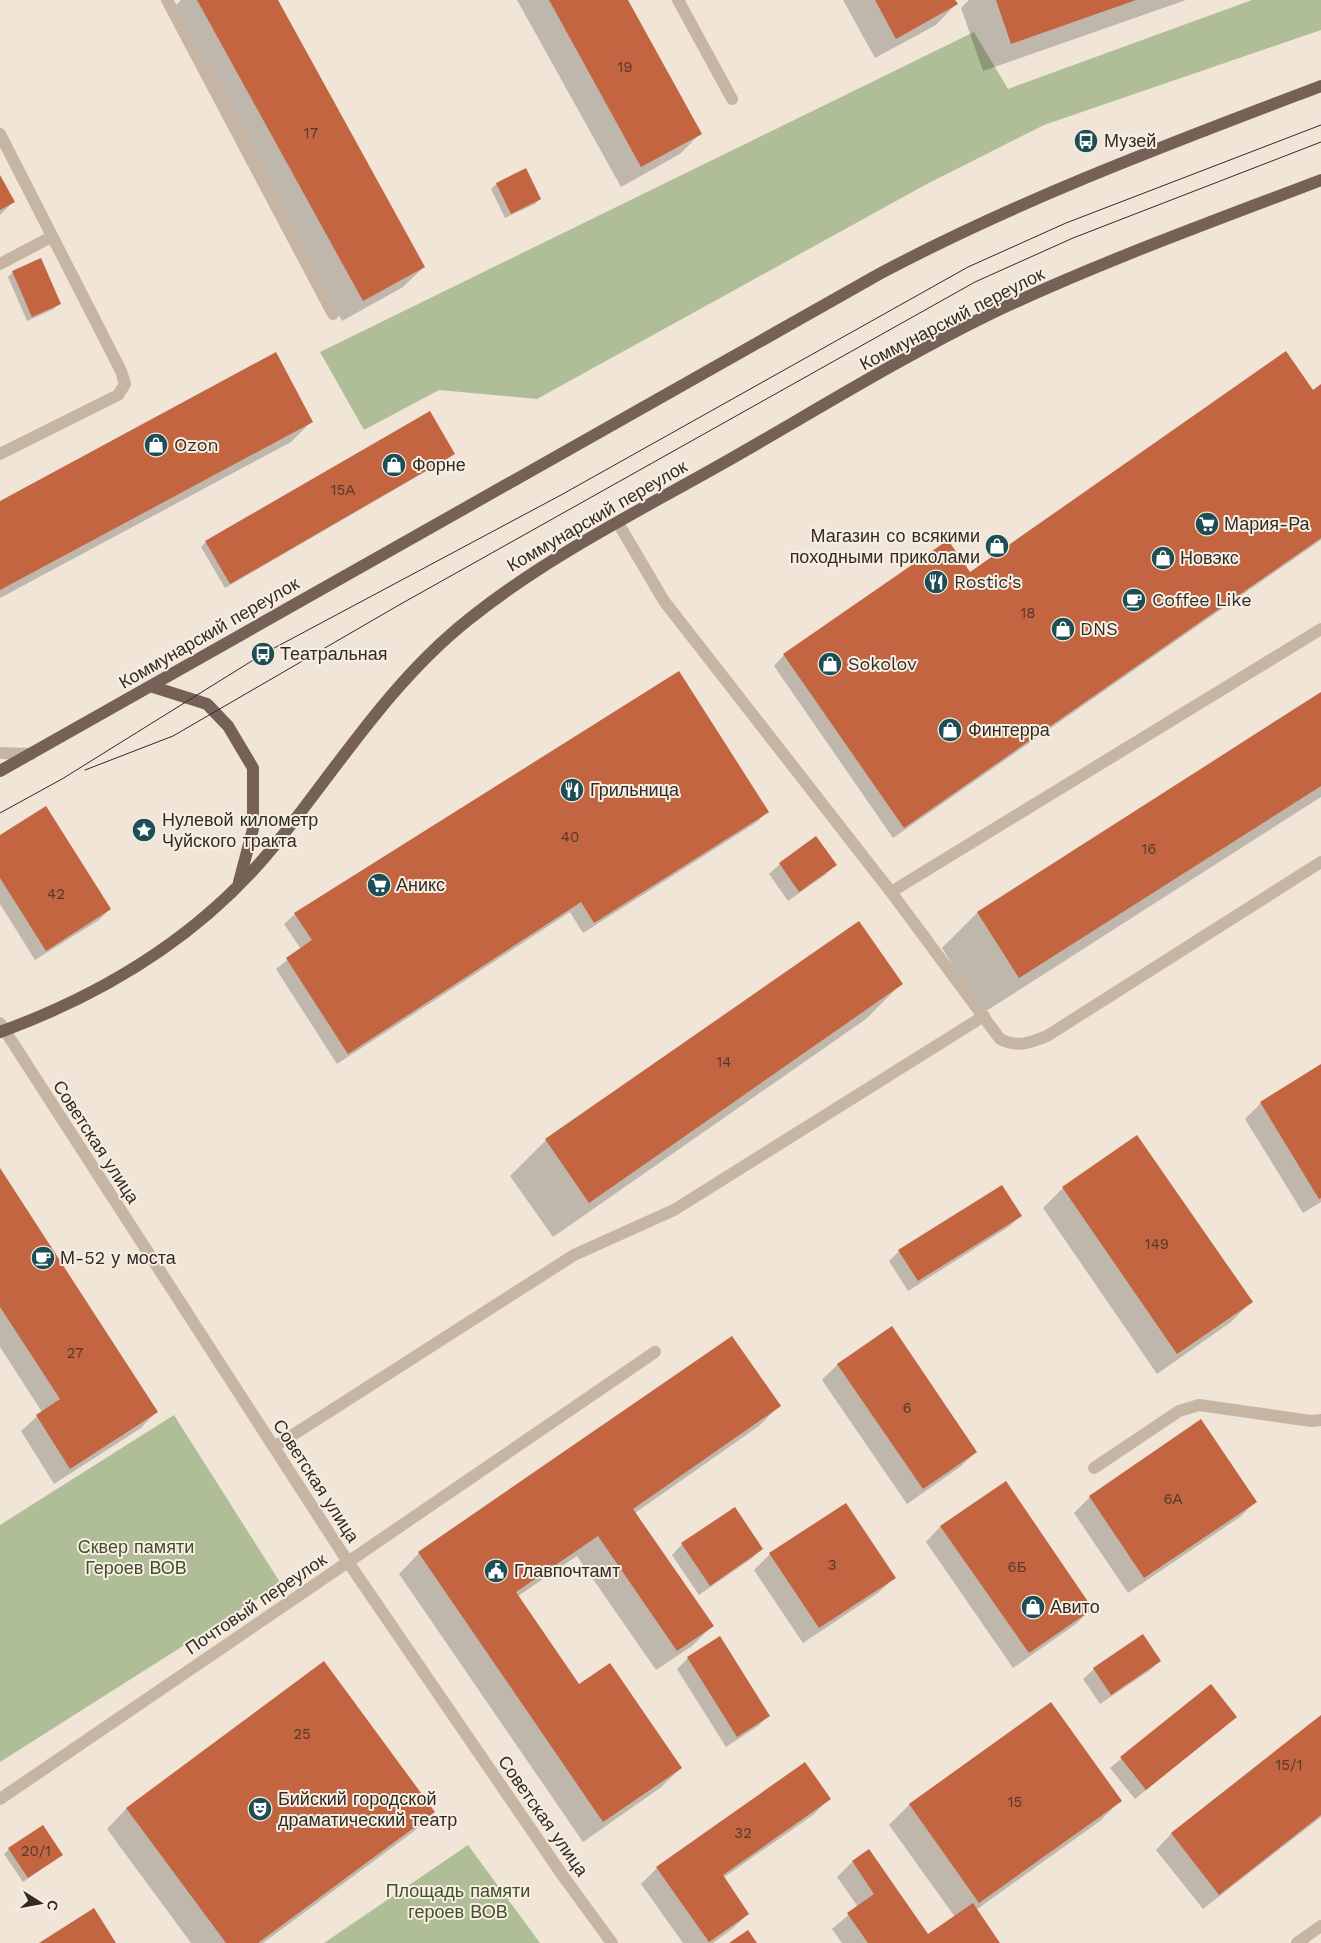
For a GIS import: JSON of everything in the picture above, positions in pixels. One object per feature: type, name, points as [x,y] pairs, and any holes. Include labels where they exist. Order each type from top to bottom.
[{"type":"main road","name":"Коммунарский переулок","points":[[0,771],[881,273],[953,235],[1052,190],[1321,86]]},
{"type":"main road","name":"Коммунарский переулок","points":[[1,1029],[65,1007],[139,966],[203,920],[272,848],[364,728],[413,672],[465,622],[521,580],[618,523],[991,314],[1086,270],[1321,180]]},
{"type":"main road","points":[[150,686],[207,704],[228,726],[253,768],[253,828],[238,884]]},
{"type":"street","points":[[167,0],[333,314]]},
{"type":"street","points":[[678,0],[732,100]]},
{"type":"street","points":[[0,134],[121,371],[125,384],[118,395],[0,454]]},
{"type":"street","points":[[0,264],[51,237]]},
{"type":"street","points":[[618,523],[664,601],[891,892],[1000,1039],[1022,1046],[1047,1036],[1321,862]]},
{"type":"street","points":[[891,892],[1321,629]]},
{"type":"street","points":[[0,753],[31,754]]},
{"type":"street","points":[[274,1448],[574,1255],[674,1210],[984,1016]]},
{"type":"street","name":"Советская улица","points":[[1,1029],[348,1562],[562,1876],[612,1943]]},
{"type":"street","name":"Почтовый переулок","points":[[0,1799],[655,1352]]},
{"type":"street","points":[[1094,1468],[1179,1411],[1199,1405],[1311,1421],[1321,1420]]},
{"type":"street","points":[[1297,1943],[1321,1926]]},
{"type":"green space","points":[[1252,0],[1321,0],[1321,30],[1044,125],[925,185],[537,399],[439,390],[364,430],[320,352],[974,32],[1008,89]]},
{"type":"green space","name":"Сквер памяти Героев ВОВ","points":[[174,1415],[281,1584],[0,1762],[0,1525]]},
{"type":"green space","name":"Площадь памяти героев ВОВ","points":[[468,1845],[540,1943],[324,1943]]},
{"type":"building","points":[[197,0],[278,0],[425,267],[363,301]]},
{"type":"building","points":[[549,0],[628,0],[702,134],[641,167]]},
{"type":"building","points":[[875,0],[955,0],[958,4],[896,39]]},
{"type":"building","points":[[996,0],[1136,0],[1011,44]]},
{"type":"building","points":[[526,168],[541,199],[511,214],[496,183]]},
{"type":"building","points":[[0,175],[15,202],[0,210]]},
{"type":"building","points":[[41,258],[61,304],[32,317],[12,271]]},
{"type":"building","points":[[1286,351],[1313,390],[1321,384],[1321,538],[904,828],[783,654],[948,540],[970,572]]},
{"type":"building","points":[[276,352],[313,422],[0,590],[0,501]]},
{"type":"building","points":[[430,411],[455,454],[230,584],[205,541]]},
{"type":"building","points":[[679,671],[769,812],[594,923],[581,902],[348,1054],[286,958],[312,940],[294,913]]},
{"type":"building","points":[[1321,692],[1321,786],[1019,978],[977,912]]},
{"type":"building","points":[[46,806],[111,909],[46,951],[0,878],[0,835]]},
{"type":"building","points":[[816,836],[837,865],[799,892],[779,863]]},
{"type":"building","points":[[859,921],[903,984],[589,1203],[545,1139]]},
{"type":"building","points":[[1321,1064],[1321,1198],[1319,1199],[1260,1102]]},
{"type":"building","points":[[1137,1135],[1253,1302],[1177,1354],[1062,1187]]},
{"type":"building","points":[[0,1168],[158,1412],[70,1469],[36,1415],[60,1399],[0,1307]]},
{"type":"building","points":[[1002,1185],[1022,1216],[918,1281],[898,1250]]},
{"type":"building","points":[[892,1326],[977,1452],[923,1489],[837,1364]]},
{"type":"building","points":[[732,1336],[781,1406],[633,1509],[714,1626],[677,1651],[598,1536],[516,1592],[579,1684],[610,1663],[682,1768],[603,1822],[418,1552]]},
{"type":"building","points":[[1201,1419],[1257,1502],[1144,1578],[1089,1496]]},
{"type":"building","points":[[1006,1481],[1093,1609],[1029,1653],[940,1526]]},
{"type":"building","points":[[846,1503],[896,1578],[819,1628],[769,1553]]},
{"type":"building","points":[[735,1507],[763,1549],[710,1586],[681,1543]]},
{"type":"building","points":[[1143,1634],[1161,1661],[1111,1695],[1093,1668]]},
{"type":"building","points":[[720,1636],[770,1716],[737,1737],[687,1657]]},
{"type":"building","points":[[324,1661],[435,1812],[258,1943],[226,1943],[126,1808]]},
{"type":"building","points":[[1211,1684],[1237,1717],[1146,1790],[1120,1757]]},
{"type":"building","points":[[1051,1702],[1122,1801],[979,1903],[909,1804]]},
{"type":"building","points":[[1321,1715],[1321,1815],[1219,1895],[1171,1833]]},
{"type":"building","points":[[805,1762],[831,1799],[723,1875],[749,1914],[709,1942],[656,1867]]},
{"type":"building","points":[[43,1825],[63,1855],[28,1878],[8,1848]]},
{"type":"building","points":[[869,1849],[928,1934],[973,1903],[1000,1943],[868,1943],[847,1913],[874,1894],[852,1861]]},
{"type":"building","points":[[94,1908],[116,1943],[39,1943]]},
{"type":"building","points":[[748,1930],[757,1943],[729,1943]]},
{"type":"tram line","points":[[0,813],[62,779],[263,654],[561,495],[968,267],[1066,223],[1321,125]]},
{"type":"tram line","points":[[85,770],[173,736],[399,605],[975,282],[1073,238],[1321,142]]},
{"type":"place","name":"Музей","points":[[1086,141]]},
{"type":"place","name":"Ozon","points":[[156,445]]},
{"type":"place","name":"Форне","points":[[394,465]]},
{"type":"place","name":"Мария-Ра","points":[[1207,524]]},
{"type":"place","name":"Магазин со всякими походными приколами","points":[[997,546]]},
{"type":"place","name":"Новэкс","points":[[1163,558]]},
{"type":"place","name":"Rostic's","points":[[936,582]]},
{"type":"place","name":"Coffee Like","points":[[1134,600]]},
{"type":"place","name":"DNS","points":[[1063,629]]},
{"type":"place","name":"Театральная","points":[[263,654]]},
{"type":"place","name":"Sokolov","points":[[830,664]]},
{"type":"place","name":"Финтерра","points":[[950,730]]},
{"type":"place","name":"Грильница","points":[[572,790]]},
{"type":"place","name":"Нулевой километр Чуйского тракта","points":[[144,830]]},
{"type":"place","name":"Аникс","points":[[379,885]]},
{"type":"place","name":"М-52 у моста","points":[[43,1258]]},
{"type":"place","name":"Главпочтамт","points":[[496,1571]]},
{"type":"place","name":"Авито","points":[[1033,1607]]},
{"type":"place","name":"Бийский городской драматический театр","points":[[260,1809]]}]
